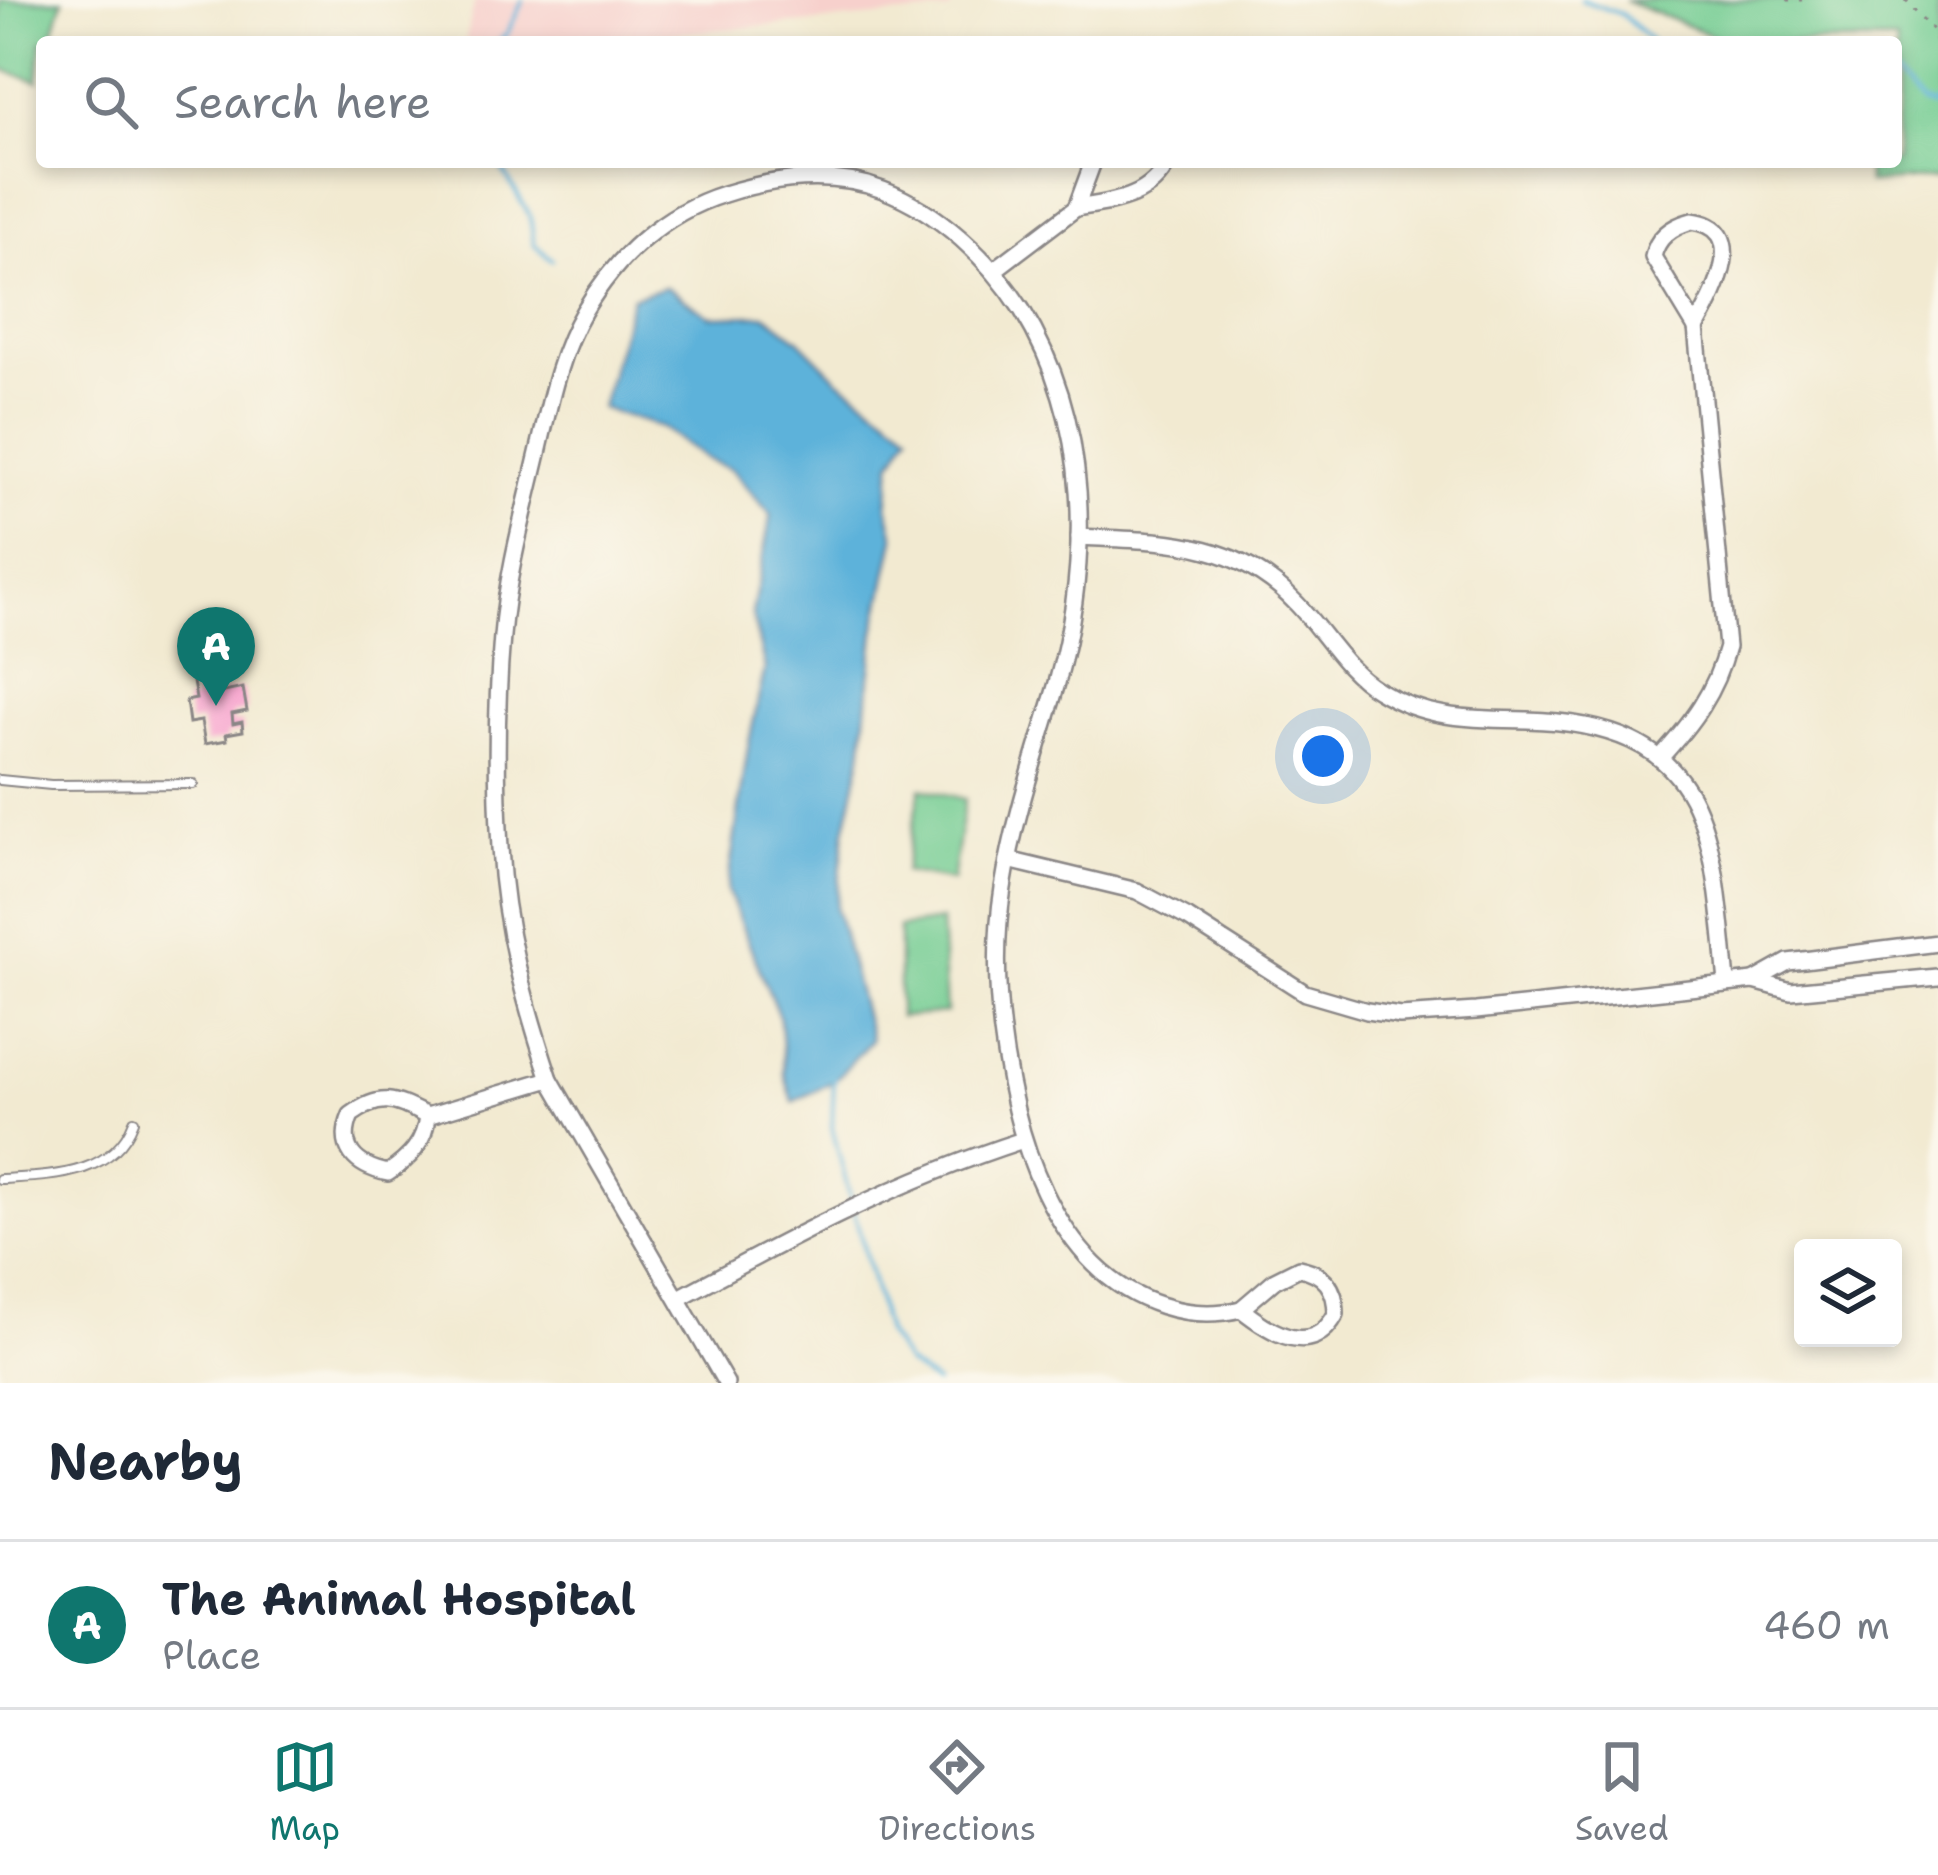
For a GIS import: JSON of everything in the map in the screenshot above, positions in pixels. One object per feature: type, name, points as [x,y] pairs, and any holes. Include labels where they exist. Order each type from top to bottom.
[{"type":"street","points":[[1076,208],[1091,168]]},
{"type":"street","points":[[993,272],[1076,208],[1142,192],[1165,168]]},
{"type":"street","points":[[726,1383],[550,1078],[533,1029],[510,932],[500,852],[502,635],[548,408],[582,314],[616,265],[662,224],[704,200],[804,178],[875,186],[904,199],[959,236],[993,272],[1030,324],[1061,394],[1077,458],[1075,587],[1058,677],[1008,860],[998,935],[998,1013],[1004,1057],[1023,1140],[1060,1220],[1111,1281],[1160,1306],[1197,1314],[1241,1309],[1275,1280],[1299,1268],[1325,1279],[1333,1289],[1336,1307],[1323,1332],[1293,1341],[1264,1328],[1241,1309]]},
{"type":"street","points":[[1660,758],[1703,708],[1719,678],[1727,647],[1696,328],[1653,257],[1661,238],[1692,221],[1714,228],[1726,260],[1696,328]]},
{"type":"street","points":[[1079,537],[1183,542],[1249,567],[1295,602],[1360,677],[1379,692],[1442,718],[1569,722],[1613,734],[1660,758],[1691,796],[1712,848],[1727,982]]},
{"type":"street","points":[[1008,860],[1136,891],[1188,918],[1305,993],[1400,1016],[1727,982],[1754,981],[1791,991],[1938,977]]},
{"type":"street","points":[[1754,981],[1788,962],[1938,944]]},
{"type":"street","points":[[427,1116],[418,1144],[407,1160],[388,1173],[369,1169],[351,1156],[345,1142],[351,1115],[369,1102],[390,1100],[427,1116],[550,1078]]},
{"type":"street","points":[[679,1298],[838,1212],[938,1168],[1023,1140]]},
{"type":"lane","points":[[0,780],[51,785],[193,784]]},
{"type":"lane","points":[[0,1178],[57,1175],[93,1165],[123,1144],[134,1120]]},
{"type":"path","points":[[1787,0],[1804,0]]},
{"type":"path","points":[[1906,0],[1936,30],[1938,57]]},
{"type":"shaded area","points":[[475,0],[954,0],[949,11],[643,36],[466,36]]},
{"type":"green space","points":[[0,0],[63,0],[52,36],[36,36],[36,80],[0,69]]},
{"type":"green space","points":[[1624,0],[1938,0],[1938,178],[1868,183],[1867,168],[1902,168],[1902,36],[1712,36]]},
{"type":"green space","points":[[921,788],[965,799],[952,881],[904,872]]},
{"type":"green space","points":[[941,921],[946,1013],[899,1017],[899,927]]},
{"type":"water","points":[[666,287],[710,316],[766,315],[839,380],[910,432],[892,463],[888,507],[895,538],[875,632],[862,756],[845,831],[836,908],[871,1040],[834,1081],[793,1102],[784,1073],[780,1019],[727,890],[765,668],[752,614],[771,515],[732,470],[708,460],[661,427],[601,408],[632,297]]},
{"type":"building","points":[[217,678],[220,693],[243,688],[247,711],[232,714],[233,724],[242,722],[243,731],[205,744],[201,721],[189,723],[186,701],[196,699],[193,682]]},
{"type":"waterway","points":[[505,36],[523,0]]},
{"type":"waterway","points":[[1581,0],[1621,14],[1645,36]]},
{"type":"waterway","points":[[1902,83],[1923,103],[1932,106],[1938,101]]},
{"type":"waterway","points":[[502,168],[530,216],[534,244],[552,260]]},
{"type":"waterway","points":[[834,1076],[832,1128],[886,1333],[907,1364],[936,1383]]},
{"type":"place","name":"The Animal Hospital","points":[[216,706]]}]
